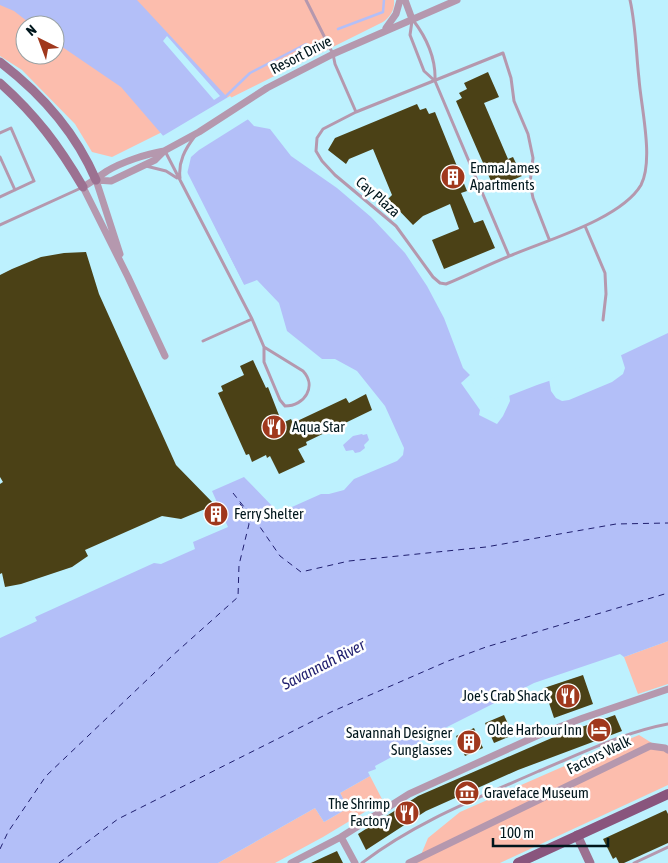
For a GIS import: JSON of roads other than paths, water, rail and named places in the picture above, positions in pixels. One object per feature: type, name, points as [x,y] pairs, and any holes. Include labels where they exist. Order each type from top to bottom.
[{"type":"main road","points":[[518,863],[668,794]]},
{"type":"street","points":[[381,32],[396,14],[400,0]]},
{"type":"street","points":[[405,0],[412,19]]},
{"type":"street","name":"Resort Drive","points":[[96,180],[111,181],[155,160],[164,151],[199,132],[267,88],[333,54],[457,0]]},
{"type":"street","points":[[0,62],[41,97],[66,127],[89,164],[128,277]]},
{"type":"street","points":[[2,89],[46,129],[83,187],[165,356]]},
{"type":"street","name":"Resort Drive","points":[[83,187],[107,171],[147,154],[164,151]]},
{"type":"street","points":[[291,863],[409,794],[532,738],[583,718],[668,689]]},
{"type":"street","name":"Factors Walk","points":[[409,863],[650,746],[668,750]]},
{"type":"street","points":[[340,836],[356,863]]},
{"type":"street","points":[[577,836],[590,863]]},
{"type":"lane","points":[[306,0],[333,54],[335,64],[356,112]]},
{"type":"lane","name":"Cay Plaza","points":[[549,240],[533,198],[530,183],[533,158],[528,134],[514,101],[511,78],[503,53],[356,112],[323,129],[317,138],[316,152],[322,161],[335,175],[396,226],[433,277],[440,283],[446,284],[509,256],[597,221],[625,201],[640,186],[647,170],[644,119],[638,79],[635,22],[630,0]]},
{"type":"lane","points":[[412,19],[410,35],[424,71],[435,81]]},
{"type":"lane","points":[[412,19],[421,31],[435,66],[435,81],[509,256]]},
{"type":"lane","points":[[0,133],[11,128],[34,181],[0,197]]},
{"type":"lane","points":[[180,181],[179,172],[182,158],[186,149],[199,132]]},
{"type":"lane","points":[[164,151],[252,319],[264,347],[264,362],[280,400],[285,406],[291,406],[305,398],[310,389],[307,374],[264,347]]},
{"type":"lane","points":[[0,157],[15,190]]},
{"type":"lane","points":[[143,165],[166,171],[180,181]]},
{"type":"lane","points":[[0,225],[83,187]]},
{"type":"lane","points":[[584,226],[591,238],[605,274],[606,294],[603,320]]},
{"type":"lane","points":[[203,341],[252,319]]},
{"type":"lane","points":[[362,863],[426,822],[586,752],[654,727],[668,724]]},
{"type":"lane","points":[[634,863],[668,847]]},
{"type":"water","name":"Savannah River","points":[[0,0],[137,0],[254,126],[270,129],[291,156],[337,188],[371,217],[405,253],[427,286],[444,318],[463,368],[470,375],[468,383],[493,402],[611,360],[668,333],[668,641],[624,657],[620,654],[534,683],[375,766],[376,769],[368,772],[370,776],[340,793],[348,808],[324,822],[315,808],[218,863],[0,863],[0,638],[37,621],[35,617],[154,563],[161,564],[195,549],[193,542],[228,527],[212,491],[244,477],[277,511],[283,511],[321,494],[344,490],[354,479],[397,461],[403,455],[404,448],[385,406],[357,371],[335,359],[322,359],[287,331],[279,303],[257,280],[244,285],[177,152],[121,87],[65,49],[65,15],[19,15],[0,5]]},
{"type":"water","points":[[367,434],[369,440],[364,445],[365,448],[355,453],[353,450],[346,451],[343,445],[353,436]]},
{"type":"waterway","points":[[338,29],[383,12],[384,0]]},
{"type":"waterway","points":[[226,96],[250,73],[306,44]]},
{"type":"place","name":"EmmaJames Apartments","points":[[453,177]]},
{"type":"place","name":"Aqua Star","points":[[274,427]]},
{"type":"place","name":"Ferry Shelter","points":[[216,514]]},
{"type":"place","name":"Joe's Crab Shack","points":[[568,696]]},
{"type":"place","name":"Olde Harbour Inn","points":[[599,730]]},
{"type":"place","name":"Savannah Designer Sunglasses","points":[[469,742]]},
{"type":"place","name":"Graveface Museum","points":[[467,793]]},
{"type":"place","name":"The Shrimp Factory","points":[[407,813]]}]
